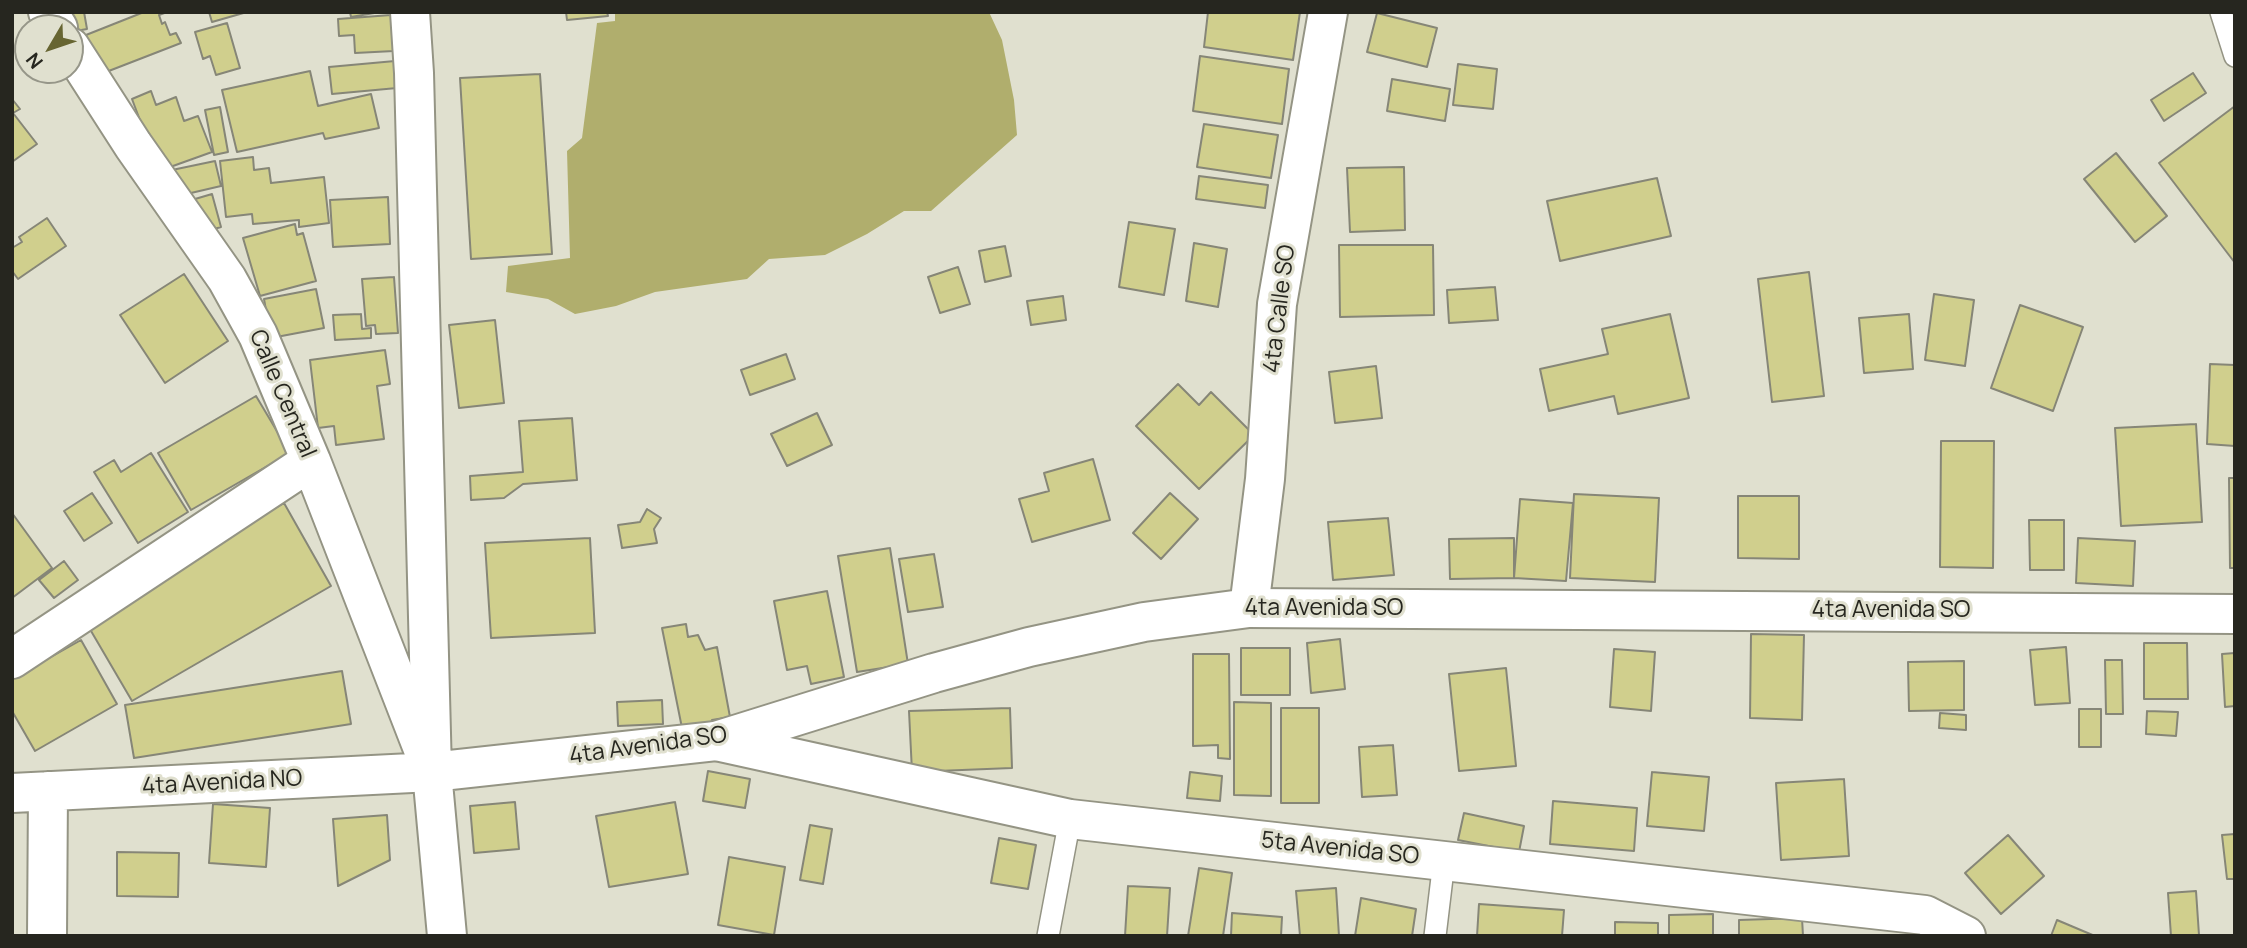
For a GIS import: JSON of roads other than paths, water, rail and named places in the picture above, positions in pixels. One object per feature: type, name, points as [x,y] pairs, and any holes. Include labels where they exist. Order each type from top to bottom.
[{"type":"street","points":[[410,12],[414,73],[432,772],[447,936]]},
{"type":"street","name":"4ta Calle SO","points":[[1249,608],[1265,479],[1277,304],[1328,12]]},
{"type":"street","name":"Calle Central","points":[[84,69],[133,145],[227,279],[258,335],[311,461],[432,772]]},
{"type":"street","points":[[12,659],[311,461]]},
{"type":"street","name":"4ta Avenida SO","points":[[432,772],[716,741],[934,673],[1029,647],[1144,622],[1249,608],[2235,614]]},
{"type":"street","name":"5ta Avenida SO","points":[[716,741],[1070,819],[1925,915],[1966,936]]},
{"type":"street","name":"4ta Avenida NO","points":[[30,792],[432,772]]},
{"type":"street","points":[[30,792],[47,936]]},
{"type":"lane","points":[[2221,12],[2235,56]]},
{"type":"lane","points":[[1048,936],[1070,819]]},
{"type":"lane","points":[[1435,936],[1444,861]]}]
